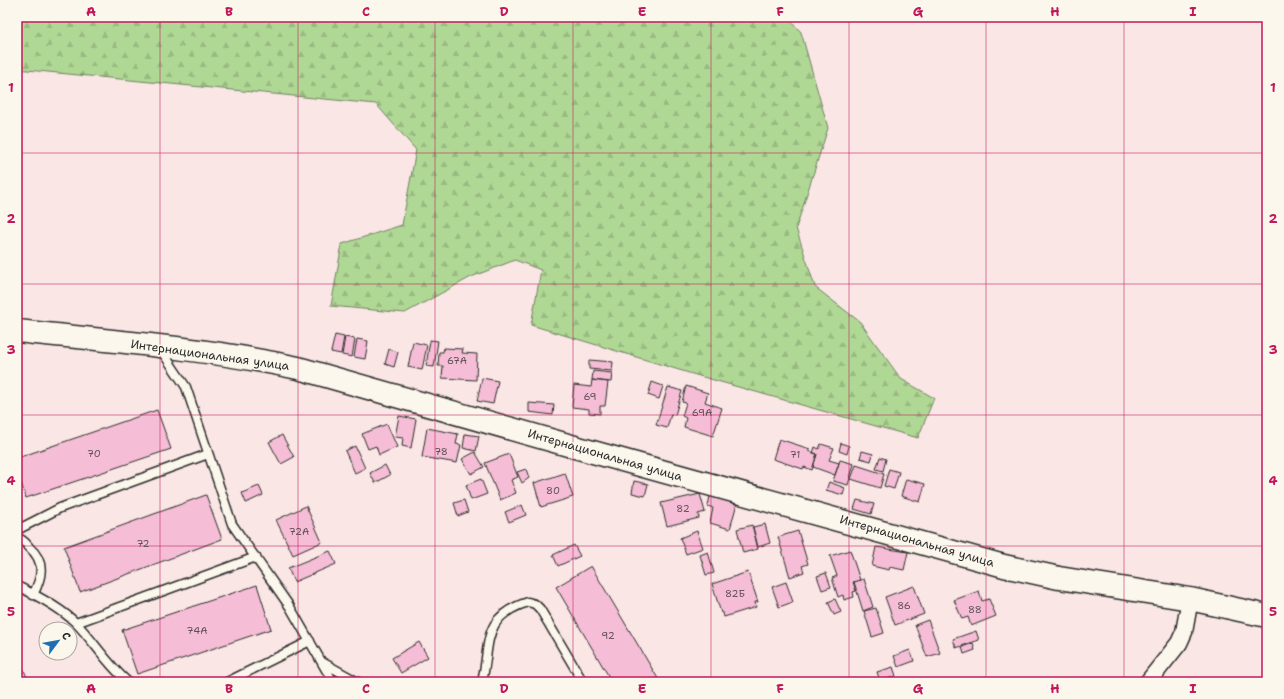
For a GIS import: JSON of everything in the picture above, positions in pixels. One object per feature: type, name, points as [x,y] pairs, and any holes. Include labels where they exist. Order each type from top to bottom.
[{"type":"street","name":"Интернациональная улица","points":[[17,331],[157,345],[256,359],[298,368],[582,449],[1004,566],[1059,578],[1190,599],[1267,616]]},
{"type":"street","points":[[1148,682],[1179,643],[1184,632],[1190,599]]},
{"type":"lane","points":[[157,345],[174,367],[186,387],[232,524],[290,607],[333,682]]},
{"type":"lane","points":[[17,530],[60,508],[208,454]]},
{"type":"lane","points":[[17,538],[31,548],[38,557],[42,570],[40,582],[33,595]]},
{"type":"lane","points":[[78,622],[256,557]]},
{"type":"lane","points":[[17,586],[73,621]]},
{"type":"lane","points":[[482,682],[490,631],[495,622],[501,616],[528,602],[535,604],[540,609],[583,682]]},
{"type":"lane","points":[[78,625],[118,674],[128,682]]},
{"type":"lane","points":[[227,682],[310,641]]},
{"type":"lane","points":[[321,661],[358,682]]},
{"type":"green space","points":[[17,17],[787,17],[801,32],[828,128],[796,228],[815,287],[860,322],[901,379],[934,398],[918,438],[689,373],[531,325],[541,270],[515,260],[471,277],[405,313],[331,306],[342,244],[402,225],[416,150],[376,104],[17,69]]},
{"type":"building","points":[[335,335],[344,337],[341,354],[331,352]]},
{"type":"building","points":[[345,337],[355,339],[352,357],[342,355]]},
{"type":"building","points":[[357,339],[368,341],[365,359],[354,357]]},
{"type":"building","points":[[430,340],[438,341],[434,367],[426,366]]},
{"type":"building","points":[[413,342],[427,345],[422,370],[408,367]]},
{"type":"building","points":[[444,348],[463,349],[462,353],[477,354],[476,380],[442,378],[443,366],[438,366],[439,352],[443,352]]},
{"type":"building","points":[[389,349],[398,352],[394,367],[385,364]]},
{"type":"building","points":[[589,360],[613,362],[612,371],[589,369]]},
{"type":"building","points":[[593,371],[612,373],[611,382],[592,380]]},
{"type":"building","points":[[482,378],[498,381],[493,404],[477,401]]},
{"type":"building","points":[[592,380],[608,382],[605,406],[600,406],[600,414],[589,413],[589,409],[572,407],[574,385],[591,387]]},
{"type":"building","points":[[652,382],[663,386],[659,399],[648,395]]},
{"type":"building","points":[[686,386],[708,393],[705,402],[722,408],[713,436],[684,427],[686,418],[682,416],[686,403],[682,402]]},
{"type":"building","points":[[668,387],[682,391],[675,415],[671,414],[667,428],[656,425]]},
{"type":"building","points":[[529,403],[554,405],[553,415],[529,412]]},
{"type":"building","points":[[157,410],[171,449],[26,498],[17,470],[17,458]]},
{"type":"building","points":[[399,416],[416,419],[411,448],[402,446],[403,438],[395,437]]},
{"type":"building","points":[[387,424],[397,447],[379,455],[376,446],[368,449],[362,434]]},
{"type":"building","points":[[427,428],[458,434],[456,444],[461,445],[457,463],[422,457]]},
{"type":"building","points":[[465,434],[479,436],[476,451],[463,448]]},
{"type":"building","points":[[282,435],[294,457],[281,464],[269,442]]},
{"type":"building","points":[[779,439],[810,449],[809,451],[817,454],[812,470],[804,467],[803,469],[773,459]]},
{"type":"building","points":[[841,443],[849,446],[847,454],[839,451]]},
{"type":"building","points":[[821,444],[834,448],[829,460],[839,463],[835,475],[813,467],[817,454],[813,453],[815,447],[819,449]]},
{"type":"building","points":[[355,446],[365,468],[355,473],[345,451]]},
{"type":"building","points":[[862,451],[873,454],[871,461],[860,458]]},
{"type":"building","points":[[475,452],[484,467],[471,474],[462,459]]},
{"type":"building","points":[[509,454],[518,477],[511,480],[516,493],[500,500],[485,463]]},
{"type":"building","points":[[880,457],[886,459],[883,471],[876,469]]},
{"type":"building","points":[[840,460],[854,464],[848,485],[833,481]]},
{"type":"building","points":[[385,465],[390,475],[375,483],[370,473]]},
{"type":"building","points":[[856,465],[884,474],[880,488],[851,479]]},
{"type":"building","points":[[526,469],[529,478],[522,483],[517,472]]},
{"type":"building","points":[[889,469],[899,472],[894,489],[884,486]]},
{"type":"building","points":[[565,473],[573,497],[541,507],[534,483]]},
{"type":"building","points":[[481,479],[487,494],[471,500],[466,485]]},
{"type":"building","points":[[906,479],[925,484],[920,502],[901,496]]},
{"type":"building","points":[[634,481],[648,484],[645,496],[632,493]]},
{"type":"building","points":[[829,482],[845,488],[843,495],[826,490]]},
{"type":"building","points":[[259,486],[263,495],[246,503],[242,493]]},
{"type":"building","points":[[700,494],[705,512],[698,514],[699,518],[667,526],[661,503]]},
{"type":"building","points":[[206,495],[222,539],[80,592],[64,547]]},
{"type":"building","points":[[710,496],[737,503],[730,529],[710,523],[713,508],[708,506]]},
{"type":"building","points":[[464,500],[468,512],[458,516],[454,503]]},
{"type":"building","points":[[857,500],[874,504],[871,514],[854,509]]},
{"type":"building","points":[[522,505],[526,515],[509,522],[505,512]]},
{"type":"building","points":[[306,506],[322,542],[293,555],[276,520]]},
{"type":"building","points":[[765,524],[770,543],[758,547],[753,527]]},
{"type":"building","points":[[752,525],[758,549],[743,553],[737,529]]},
{"type":"building","points":[[697,531],[703,548],[686,554],[680,538]]},
{"type":"building","points":[[798,531],[808,564],[802,566],[804,572],[790,577],[778,537]]},
{"type":"building","points":[[574,545],[580,556],[558,566],[553,555]]},
{"type":"building","points":[[876,547],[908,552],[904,570],[890,567],[889,570],[872,566]]},
{"type":"building","points":[[850,550],[860,580],[853,582],[856,591],[853,592],[854,597],[844,600],[843,595],[838,597],[832,578],[837,576],[830,556]]},
{"type":"building","points":[[330,551],[336,564],[294,582],[288,568]]},
{"type":"building","points":[[708,552],[714,573],[706,575],[700,555]]},
{"type":"building","points":[[591,566],[660,682],[612,682],[556,587]]},
{"type":"building","points":[[748,572],[758,602],[755,602],[756,607],[724,617],[723,613],[721,613],[712,584]]},
{"type":"building","points":[[826,573],[831,587],[822,590],[817,576]]},
{"type":"building","points":[[864,579],[873,607],[863,611],[854,582]]},
{"type":"building","points":[[786,582],[793,602],[779,607],[772,587]]},
{"type":"building","points":[[257,585],[271,629],[137,674],[122,630]]},
{"type":"building","points":[[914,586],[924,614],[895,625],[885,597]]},
{"type":"building","points":[[979,591],[982,601],[989,599],[996,616],[971,626],[968,617],[962,619],[954,600]]},
{"type":"building","points":[[835,599],[841,612],[834,615],[828,602]]},
{"type":"building","points":[[876,608],[884,633],[872,637],[864,611]]},
{"type":"building","points":[[928,620],[940,653],[927,657],[915,625]]},
{"type":"building","points":[[976,631],[979,640],[956,648],[953,639]]},
{"type":"building","points":[[419,642],[428,657],[401,673],[392,658]]},
{"type":"building","points":[[973,643],[975,650],[964,654],[962,647]]},
{"type":"building","points":[[910,650],[914,661],[898,667],[894,656]]},
{"type":"building","points":[[17,654],[29,682],[17,682]]},
{"type":"building","points":[[893,667],[896,676],[880,681],[877,672]]}]
